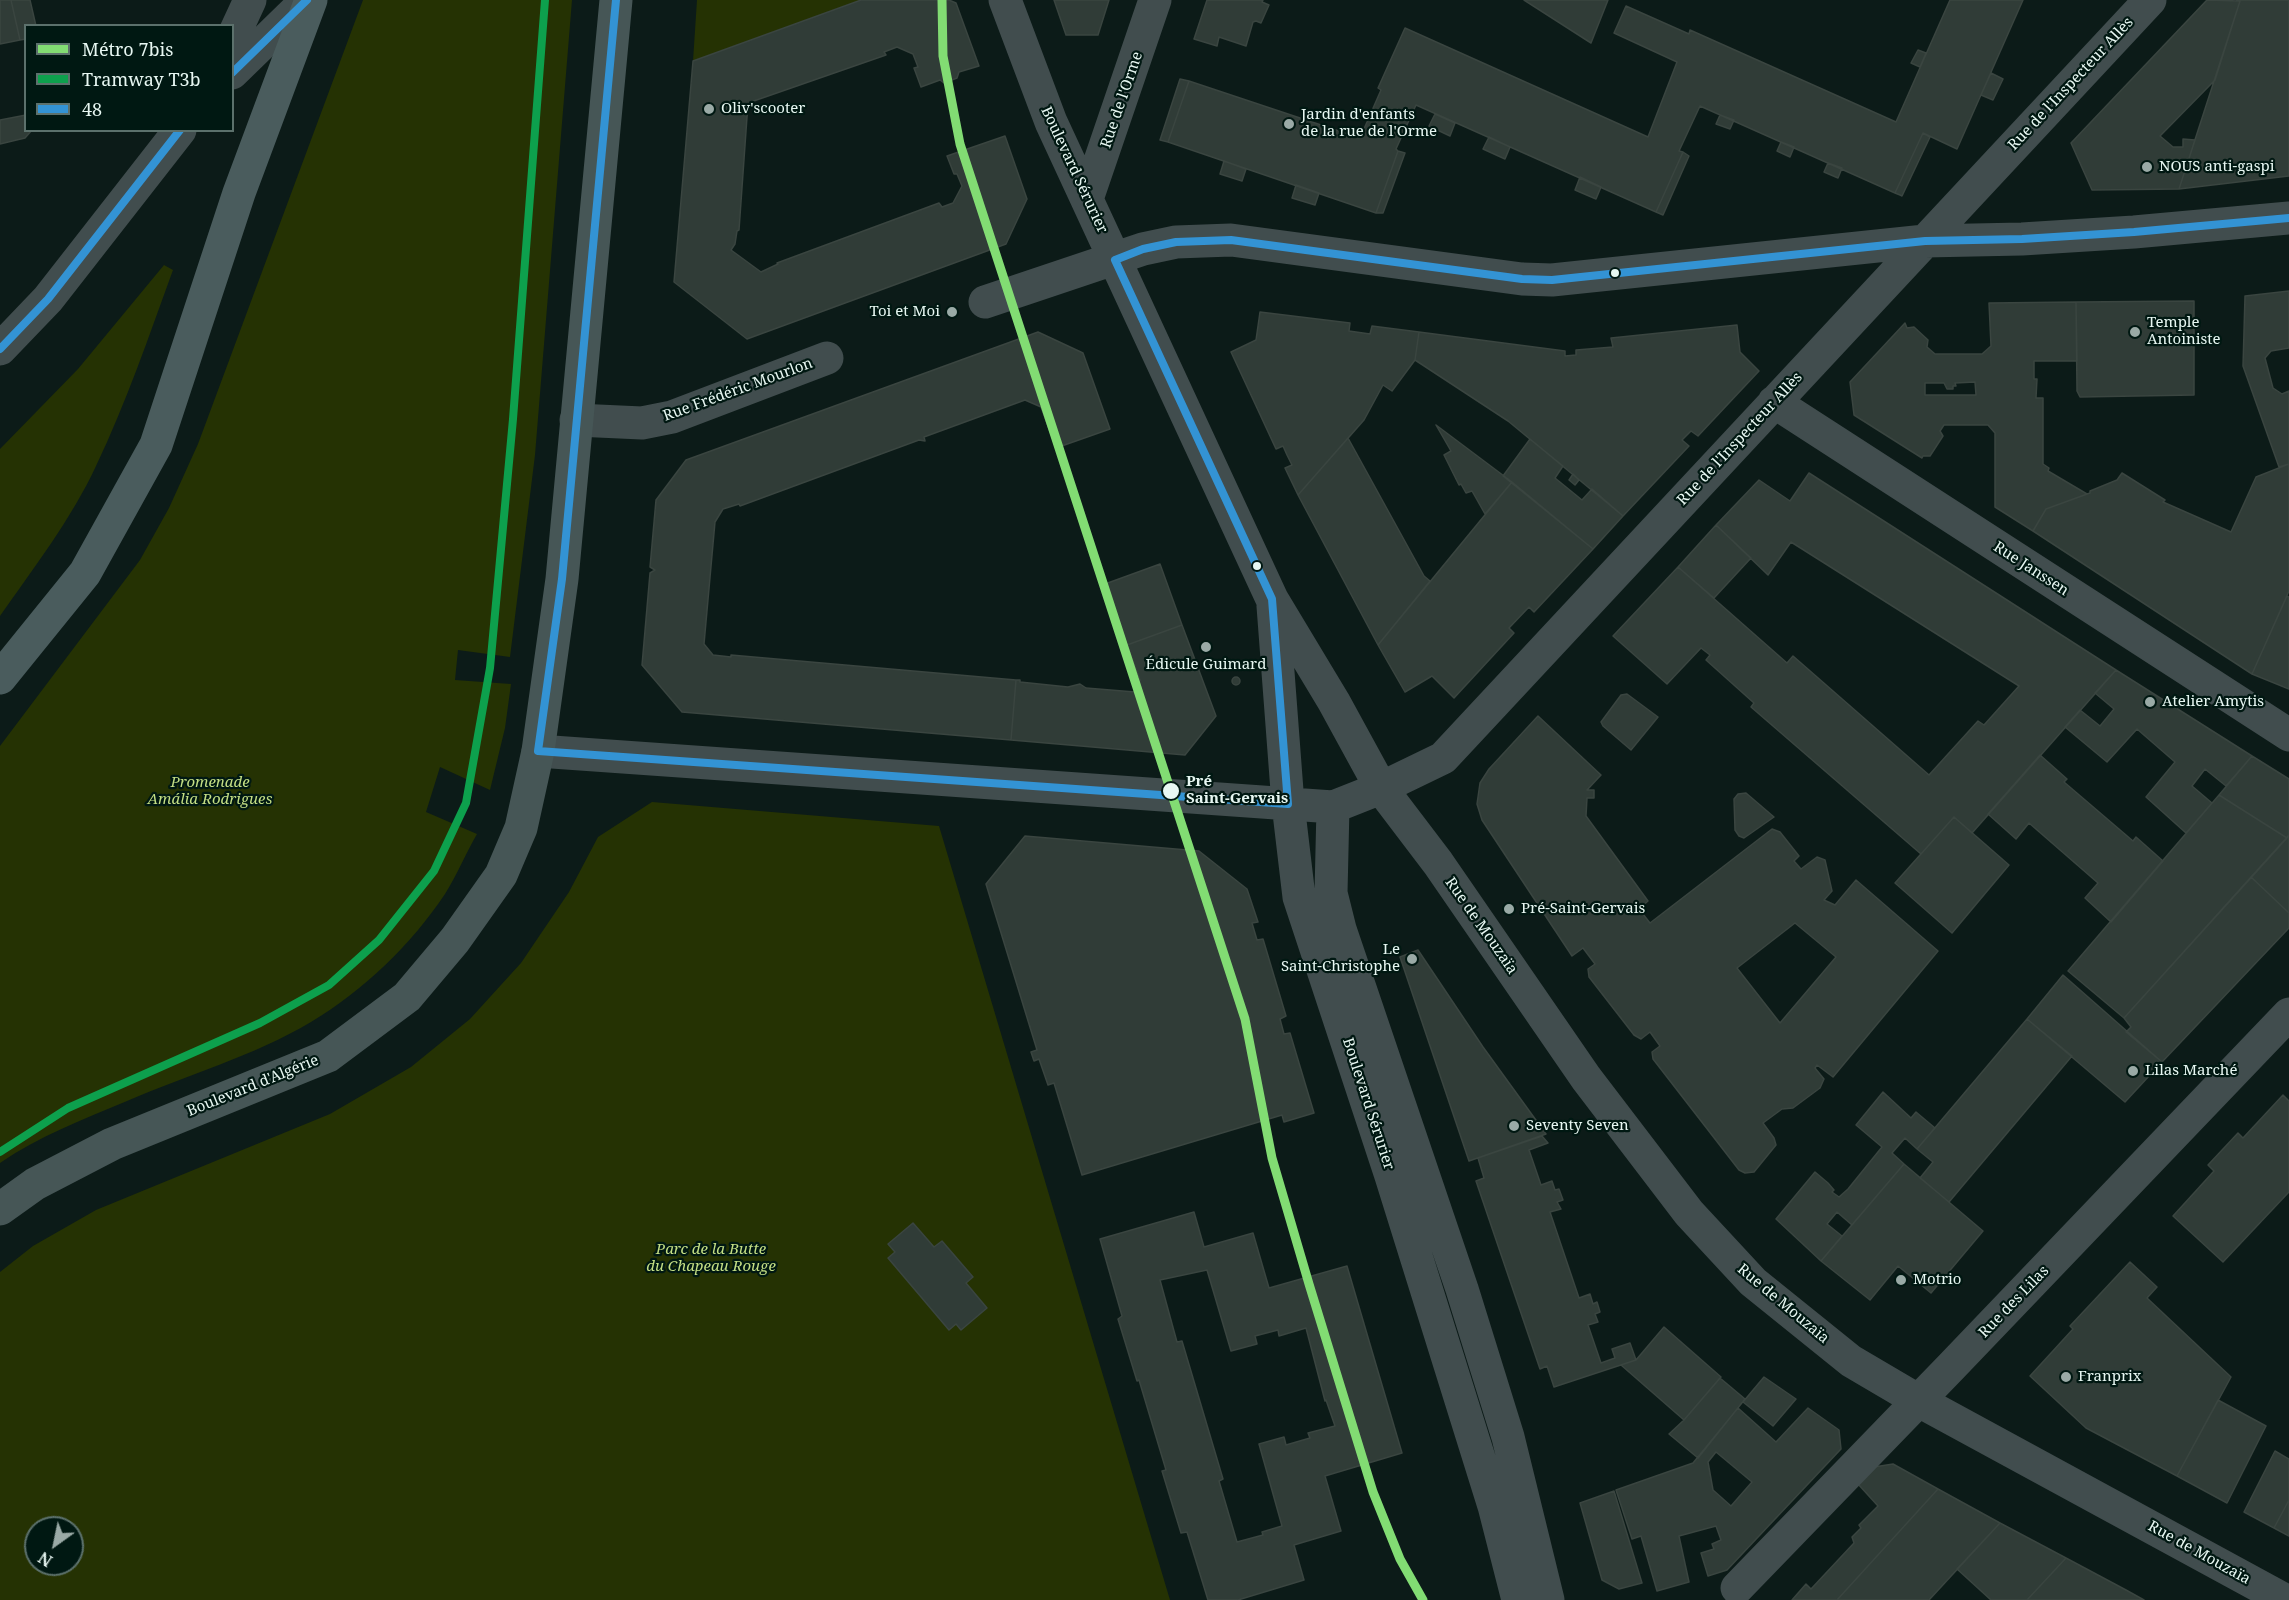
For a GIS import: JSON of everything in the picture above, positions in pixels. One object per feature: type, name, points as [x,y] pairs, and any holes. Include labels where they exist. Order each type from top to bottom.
[{"type":"highway","points":[[0,678],[85,573],[156,445],[239,194],[309,0]]},
{"type":"main road","name":"Boulevard d'Algérie","points":[[0,1209],[35,1184],[112,1144],[328,1056],[408,997],[455,940],[501,874],[521,828],[538,751],[562,579],[616,0]]},
{"type":"street","points":[[234,35],[250,0]]},
{"type":"street","points":[[234,70],[309,0]]},
{"type":"street","name":"Boulevard Sérurier","points":[[1005,0],[1051,123],[1272,599],[1334,702],[1381,788]]},
{"type":"street","name":"Rue de l'Orme","points":[[1087,199],[1155,0]]},
{"type":"street","name":"Rue de l'Inspecteur Allès","points":[[538,751],[1333,807],[1381,788],[1443,758],[2150,0]]},
{"type":"street","points":[[0,349],[48,299],[178,132]]},
{"type":"street","points":[[985,302],[1143,249],[1176,242],[1231,240],[1522,279],[1552,280],[1925,241],[2022,239],[2123,233],[2289,218]]},
{"type":"street","name":"Rue Frédéric Mourlon","points":[[576,420],[642,423],[672,417],[826,358]]},
{"type":"street","name":"Rue Janssen","points":[[1774,402],[2289,735]]},
{"type":"street","name":"Boulevard Sérurier","points":[[1272,599],[1288,804],[1299,897],[1391,1176],[1494,1506],[1518,1600]]},
{"type":"street","name":"Rue de Mouzaïa","points":[[1381,788],[1438,863],[1586,1077],[1689,1213],[1753,1282],[1851,1361],[2243,1590],[2285,1600]]},
{"type":"street","name":"Boulevard Sérurier","points":[[1333,807],[1331,893],[1340,929],[1462,1289],[1508,1437],[1548,1600]]},
{"type":"street","name":"Rue des Lilas","points":[[1737,1588],[2289,1014]]},
{"type":"green space","name":"Promenade Amália Rodrigues","points":[[363,0],[572,0],[535,455],[510,657],[458,650],[455,680],[511,684],[505,728],[490,790],[440,767],[426,812],[477,834],[445,894],[417,931],[385,966],[330,1010],[267,1045],[78,1121],[30,1144],[0,1163],[0,746],[140,560],[169,508],[198,444]]},
{"type":"green space","points":[[697,0],[861,0],[693,61]]},
{"type":"green space","points":[[164,265],[173,270],[127,394],[96,466],[64,524],[0,616],[0,449],[78,369]]},
{"type":"green space","name":"Parc de la Butte du Chapeau Rouge","points":[[652,802],[939,826],[1170,1600],[0,1600],[0,1272],[33,1246],[96,1210],[330,1114],[411,1067],[470,1019],[521,963],[569,892],[598,837]]},
{"type":"building","points":[[0,0],[11,0],[20,40],[0,44]]},
{"type":"building","points":[[11,0],[30,0],[36,24],[24,24],[24,39],[20,40]]},
{"type":"building","points":[[861,0],[949,0],[956,3],[979,66],[959,72],[957,78],[944,83],[940,80],[921,87],[914,68],[918,67],[913,54],[897,47],[884,52],[886,55],[748,103],[739,230],[731,250],[761,272],[777,263],[939,203],[942,207],[953,203],[962,186],[947,156],[1005,136],[1027,199],[1006,244],[747,339],[674,282],[693,61]]},
{"type":"building","points":[[1054,0],[1109,0],[1098,35],[1066,35]]},
{"type":"building","points":[[1207,0],[1263,0],[1262,2],[1269,5],[1261,23],[1253,22],[1246,46],[1219,37],[1217,46],[1194,39]]},
{"type":"building","points":[[1524,0],[1608,0],[1591,43]]},
{"type":"building","points":[[1950,0],[2023,0],[1957,149],[1923,133],[1895,193],[1700,106],[1679,151],[1683,152],[1656,212],[1416,105],[1396,149],[1398,151],[1376,213],[1168,142],[1189,81],[1360,138],[1381,90],[1378,88],[1405,28],[1648,137],[1677,62],[1614,33],[1626,6],[1689,34],[1690,30],[1896,122]]},
{"type":"building","points":[[2207,0],[2240,1],[2215,80],[2160,136],[2173,147],[2183,147],[2183,139],[2195,140],[2179,189],[2092,190],[2071,143]]},
{"type":"building","points":[[2237,0],[2289,0],[2289,176],[2179,189],[2240,1]]},
{"type":"building","points":[[1918,50],[1926,53],[1920,67],[1911,63]]},
{"type":"building","points":[[1991,73],[2003,79],[1993,100],[1981,95]]},
{"type":"building","points":[[1180,79],[1189,81],[1168,142],[1160,140]]},
{"type":"building","points":[[1435,114],[1455,123],[1450,136],[1429,126]]},
{"type":"building","points":[[24,115],[24,132],[30,132],[25,138],[0,144],[0,120]]},
{"type":"building","points":[[1720,115],[1734,120],[1730,129],[1716,124]]},
{"type":"building","points":[[1923,133],[1930,137],[1902,196],[1895,193]]},
{"type":"building","points":[[1489,137],[1510,147],[1505,159],[1483,149]]},
{"type":"building","points":[[1781,142],[1794,147],[1790,157],[1777,151]]},
{"type":"building","points":[[1398,151],[1405,153],[1383,213],[1376,213]]},
{"type":"building","points":[[1683,152],[1689,156],[1663,215],[1656,212]]},
{"type":"building","points":[[1224,161],[1246,169],[1242,181],[1220,174]]},
{"type":"building","points":[[1828,163],[1842,168],[1838,178],[1824,172]]},
{"type":"building","points":[[1580,177],[1601,187],[1596,199],[1575,190]]},
{"type":"building","points":[[1296,185],[1319,193],[1315,205],[1292,198]]},
{"type":"building","points":[[2289,291],[2289,348],[2271,351],[2265,358],[2273,388],[2282,394],[2289,391],[2289,464],[2279,467],[2243,366],[2245,296]]},
{"type":"building","name":"Temple Antoiniste","points":[[2194,301],[2194,395],[2080,397],[2077,391],[2076,302]]},
{"type":"building","points":[[2076,302],[2077,361],[2034,361],[2034,379],[2037,379],[2036,398],[2043,398],[2043,464],[2049,468],[2048,471],[2087,494],[2046,509],[2033,531],[1995,507],[1995,433],[1988,425],[1944,425],[1940,431],[1943,436],[1930,456],[1922,458],[1854,415],[1850,382],[1905,323],[1907,328],[1914,327],[1928,340],[1927,347],[1935,354],[1982,354],[1991,346],[1989,303]],"holes":[[[1975,382],[1976,395],[1925,395],[1925,383],[1944,383],[1947,389],[1953,389],[1953,386],[1956,386],[1955,383]]]},
{"type":"building","points":[[1260,312],[1350,323],[1349,331],[1370,334],[1372,326],[1419,332],[1415,360],[1392,391],[1383,385],[1364,420],[1298,495],[1285,468],[1292,465],[1283,446],[1276,449],[1231,352],[1256,340]]},
{"type":"building","points":[[1737,325],[1740,352],[1759,371],[1698,436],[1691,431],[1682,440],[1689,446],[1623,516],[1508,421],[1415,360],[1419,332],[1565,351],[1565,356],[1576,355],[1576,350],[1613,347],[1611,338]]},
{"type":"building","points":[[1038,332],[1083,353],[1110,429],[1056,448],[1041,407],[1025,400],[924,437],[925,441],[919,440],[740,506],[739,504],[723,509],[715,522],[704,644],[713,655],[1016,680],[1011,740],[682,712],[642,665],[650,573],[655,570],[650,567],[656,500],[686,460]]},
{"type":"building","points":[[1436,425],[1512,482],[1485,514],[1472,491],[1466,493],[1461,484],[1459,485],[1444,455],[1451,451]]},
{"type":"building","points":[[1348,438],[1424,576],[1430,581],[1378,645],[1298,495]]},
{"type":"building","points":[[1530,439],[1563,466],[1555,478],[1582,500],[1592,489],[1623,516],[1593,549],[1503,476]]},
{"type":"building","points":[[2289,464],[2289,591],[2252,674],[2033,531],[2046,509],[2090,493],[2090,491],[2117,480],[2122,473],[2165,500],[2163,502],[2231,532],[2256,477]]},
{"type":"building","points":[[1809,473],[2116,670],[1972,833],[1954,817],[1921,854],[1751,707],[1754,703],[1706,660],[1710,655],[1701,648],[1667,684],[1613,636],[1678,567],[1787,663],[1793,656],[1929,775],[1978,721],[1984,725],[2019,686],[1791,542],[1768,575],[1716,525],[1759,480],[1790,501]]},
{"type":"building","points":[[1573,474],[1579,480],[1575,485],[1569,480]]},
{"type":"building","points":[[1512,482],[1593,549],[1534,612],[1529,607],[1509,628],[1514,633],[1454,698],[1432,676],[1405,692],[1378,645]]},
{"type":"building","points":[[1716,525],[1751,558],[1714,598],[1678,567]]},
{"type":"building","points":[[1160,564],[1182,625],[1127,645],[1124,636],[1118,632],[1118,621],[1105,584]]},
{"type":"building","points":[[2287,596],[2289,597],[2289,689],[2252,674]]},
{"type":"building","points":[[1182,625],[1216,716],[1185,755],[1011,740],[1016,680],[1068,687],[1080,684],[1086,688],[1135,692],[1140,680],[1127,645]]},
{"type":"building","points":[[2116,670],[2252,756],[2226,786],[2205,769],[2192,786],[2212,803],[2186,833],[2146,797],[2175,762],[2137,729],[2107,762],[2065,727],[2080,710],[2100,726],[2114,709],[2095,693]]},
{"type":"building","points":[[1236,677],[1240,681],[1236,685],[1232,681]]},
{"type":"building","points":[[1627,694],[1658,717],[1631,750],[1601,722],[1621,695]]},
{"type":"building","points":[[1538,716],[1601,775],[1587,790],[1594,790],[1594,798],[1587,798],[1586,816],[1648,901],[1639,909],[1650,923],[1772,829],[1780,832],[1799,856],[1794,861],[1801,869],[1817,857],[1825,860],[1832,891],[1824,900],[1835,905],[1856,880],[1938,951],[1833,1077],[1817,1065],[1815,1068],[1824,1079],[1820,1088],[1793,1108],[1782,1109],[1763,1123],[1774,1138],[1776,1145],[1754,1172],[1745,1173],[1739,1170],[1653,1059],[1652,1052],[1660,1046],[1650,1032],[1641,1039],[1634,1035],[1589,977],[1588,969],[1595,964],[1583,948],[1572,956],[1482,820],[1477,804],[1480,783],[1489,769]],"holes":[[[1795,923],[1836,957],[1780,1023],[1737,968]]]},
{"type":"building","points":[[2040,755],[2067,779],[2064,782],[2133,841],[2136,837],[2163,861],[2111,922],[2085,898],[2098,883],[2029,823],[2016,839],[1988,814]]},
{"type":"building","points":[[2252,756],[2289,779],[2289,835],[2287,838],[2219,795]]},
{"type":"building","points":[[1746,793],[1774,817],[1744,838],[1739,836],[1735,830],[1734,799],[1738,794]]},
{"type":"building","points":[[2219,795],[2287,838],[2124,1018],[2068,971]]},
{"type":"building","points":[[1954,817],[2009,865],[1952,933],[1895,883]]},
{"type":"building","points":[[2289,835],[2289,913],[2251,877]]},
{"type":"building","points":[[1025,836],[1199,851],[1247,889],[1258,922],[1252,923],[1257,940],[1263,939],[1286,1016],[1280,1019],[1284,1034],[1290,1033],[1314,1113],[1284,1122],[1282,1115],[1082,1175],[1054,1083],[1048,1085],[1039,1059],[1034,1061],[1031,1052],[1037,1050],[986,884]]},
{"type":"building","points":[[2251,877],[2289,913],[2289,928],[2162,1062],[2126,1032],[2131,1027],[2124,1018]]},
{"type":"building","points":[[1418,950],[1483,1047],[1546,1134],[1469,1161],[1400,957]]},
{"type":"building","points":[[2063,975],[2162,1062],[2125,1102],[2027,1019]]},
{"type":"building","points":[[2027,1019],[2072,1056],[1949,1202],[1920,1178],[1933,1162],[1917,1149]]},
{"type":"building","points":[[1883,1092],[1911,1118],[1916,1112],[1935,1128],[1917,1149],[1905,1138],[1892,1153],[1904,1164],[1852,1225],[1837,1212],[1827,1224],[1842,1236],[1821,1261],[1776,1219],[1815,1172],[1839,1197],[1848,1189],[1882,1147],[1856,1125]]},
{"type":"building","points":[[2283,1095],[2289,1101],[2289,1192],[2223,1262],[2173,1216],[2214,1171],[2208,1165],[2238,1133],[2243,1138]]},
{"type":"building","points":[[1542,1136],[1548,1143],[1529,1150],[1541,1185],[1552,1181],[1555,1190],[1559,1189],[1563,1200],[1557,1202],[1561,1209],[1550,1212],[1579,1298],[1590,1294],[1593,1304],[1597,1302],[1600,1312],[1595,1314],[1598,1322],[1588,1325],[1601,1363],[1615,1358],[1612,1349],[1630,1343],[1636,1360],[1554,1387],[1547,1366],[1540,1369],[1476,1181],[1484,1178],[1478,1158]]},
{"type":"building","points":[[1904,1164],[1983,1231],[1931,1293],[1898,1266],[1870,1300],[1821,1261]]},
{"type":"building","points":[[1194,1212],[1204,1247],[1253,1233],[1269,1288],[1347,1266],[1402,1453],[1325,1476],[1341,1531],[1294,1545],[1304,1580],[1238,1600],[1208,1600],[1187,1532],[1181,1533],[1162,1471],[1166,1470],[1118,1319],[1122,1316],[1100,1239]],"holes":[[[1207,1270],[1231,1351],[1257,1344],[1255,1336],[1278,1330],[1279,1336],[1306,1328],[1325,1401],[1335,1426],[1308,1433],[1310,1438],[1286,1445],[1284,1437],[1259,1444],[1282,1526],[1262,1532],[1263,1535],[1237,1542],[1219,1481],[1223,1479],[1182,1341],[1177,1342],[1160,1280]]]},
{"type":"building","points":[[913,1223],[934,1247],[942,1241],[973,1277],[966,1283],[987,1308],[961,1330],[956,1324],[949,1330],[888,1258],[895,1252],[888,1244]]},
{"type":"building","points":[[2130,1262],[2157,1287],[2147,1298],[2231,1377],[2177,1476],[2086,1428],[2030,1376],[2073,1329],[2070,1326]]},
{"type":"building","points":[[1664,1327],[1721,1377],[1684,1420],[1621,1365],[1636,1360]]},
{"type":"building","points":[[1764,1377],[1796,1399],[1773,1426],[1743,1402]]},
{"type":"building","points":[[1720,1378],[1745,1399],[1698,1458],[1669,1434]]},
{"type":"building","points":[[2218,1400],[2266,1426],[2227,1503],[2177,1476]]},
{"type":"building","points":[[1738,1408],[1776,1442],[1808,1408],[1839,1430],[1841,1449],[1727,1570],[1708,1576],[1701,1553],[1714,1549],[1712,1544],[1721,1540],[1716,1526],[1679,1536],[1689,1582],[1657,1591],[1641,1536],[1632,1539],[1616,1490],[1693,1463]],"holes":[[[1716,1452],[1752,1482],[1731,1506],[1713,1490],[1708,1462]]]},
{"type":"building","points":[[2275,1451],[2289,1459],[2289,1500],[2274,1528],[2244,1512]]},
{"type":"building","points":[[1893,1464],[1938,1489],[1837,1600],[1792,1600],[1806,1584],[1811,1589],[1854,1543],[1852,1537],[1861,1528],[1859,1525],[1878,1506],[1858,1484],[1874,1467]]},
{"type":"building","points":[[1938,1489],[2000,1523],[1929,1600],[1837,1600]]},
{"type":"building","points":[[1614,1491],[1642,1583],[1619,1589],[1602,1580],[1580,1503]]},
{"type":"building","points":[[2289,1500],[2289,1536],[2274,1528]]},
{"type":"building","points":[[2000,1523],[2066,1558],[2027,1600],[1991,1600],[1957,1569]]},
{"type":"building","points":[[2066,1558],[2126,1590],[2144,1600],[2027,1600]]},
{"type":"metro line","name":"7bis","points":[[942,0],[943,56],[960,144],[1245,1019],[1272,1158],[1373,1492],[1400,1559],[1423,1600]]},
{"type":"tram line","name":"T3b","points":[[0,1152],[68,1108],[260,1023],[329,985],[379,940],[434,871],[466,803],[490,668],[513,419],[545,0]]},
{"type":"transit line","name":"48","points":[[234,71],[307,0]]},
{"type":"transit line","name":"48","points":[[616,0],[562,579],[538,751],[1288,804],[1272,599],[1115,260],[1143,249],[1176,242],[1231,240],[1522,279],[1552,280],[1925,241],[2022,239],[2134,232],[2289,218]]},
{"type":"transit line","name":"48","points":[[0,349],[48,299],[178,132]]},
{"type":"place","name":"Oliv'scooter","points":[[709,109]]},
{"type":"place","name":"Jardin d'enfants de la rue de l'Orme","points":[[1289,124]]},
{"type":"place","name":"NOUS anti-gaspi","points":[[2147,167]]},
{"type":"place","name":"Toi et Moi","points":[[952,312]]},
{"type":"place","name":"Temple Antoiniste","points":[[2135,332]]},
{"type":"place","name":"Édicule Guimard","points":[[1206,647]]},
{"type":"place","name":"Atelier Amytis","points":[[2150,702]]},
{"type":"place","name":"Pré Saint-Gervais","points":[[1171,791]]},
{"type":"place","name":"Pré-Saint-Gervais","points":[[1509,909]]},
{"type":"place","name":"Le Saint-Christophe","points":[[1412,959]]},
{"type":"place","name":"Lilas Marché","points":[[2133,1071]]},
{"type":"place","name":"Seventy Seven","points":[[1514,1126]]},
{"type":"place","name":"Motrio","points":[[1901,1280]]},
{"type":"place","name":"Franprix","points":[[2066,1377]]}]
